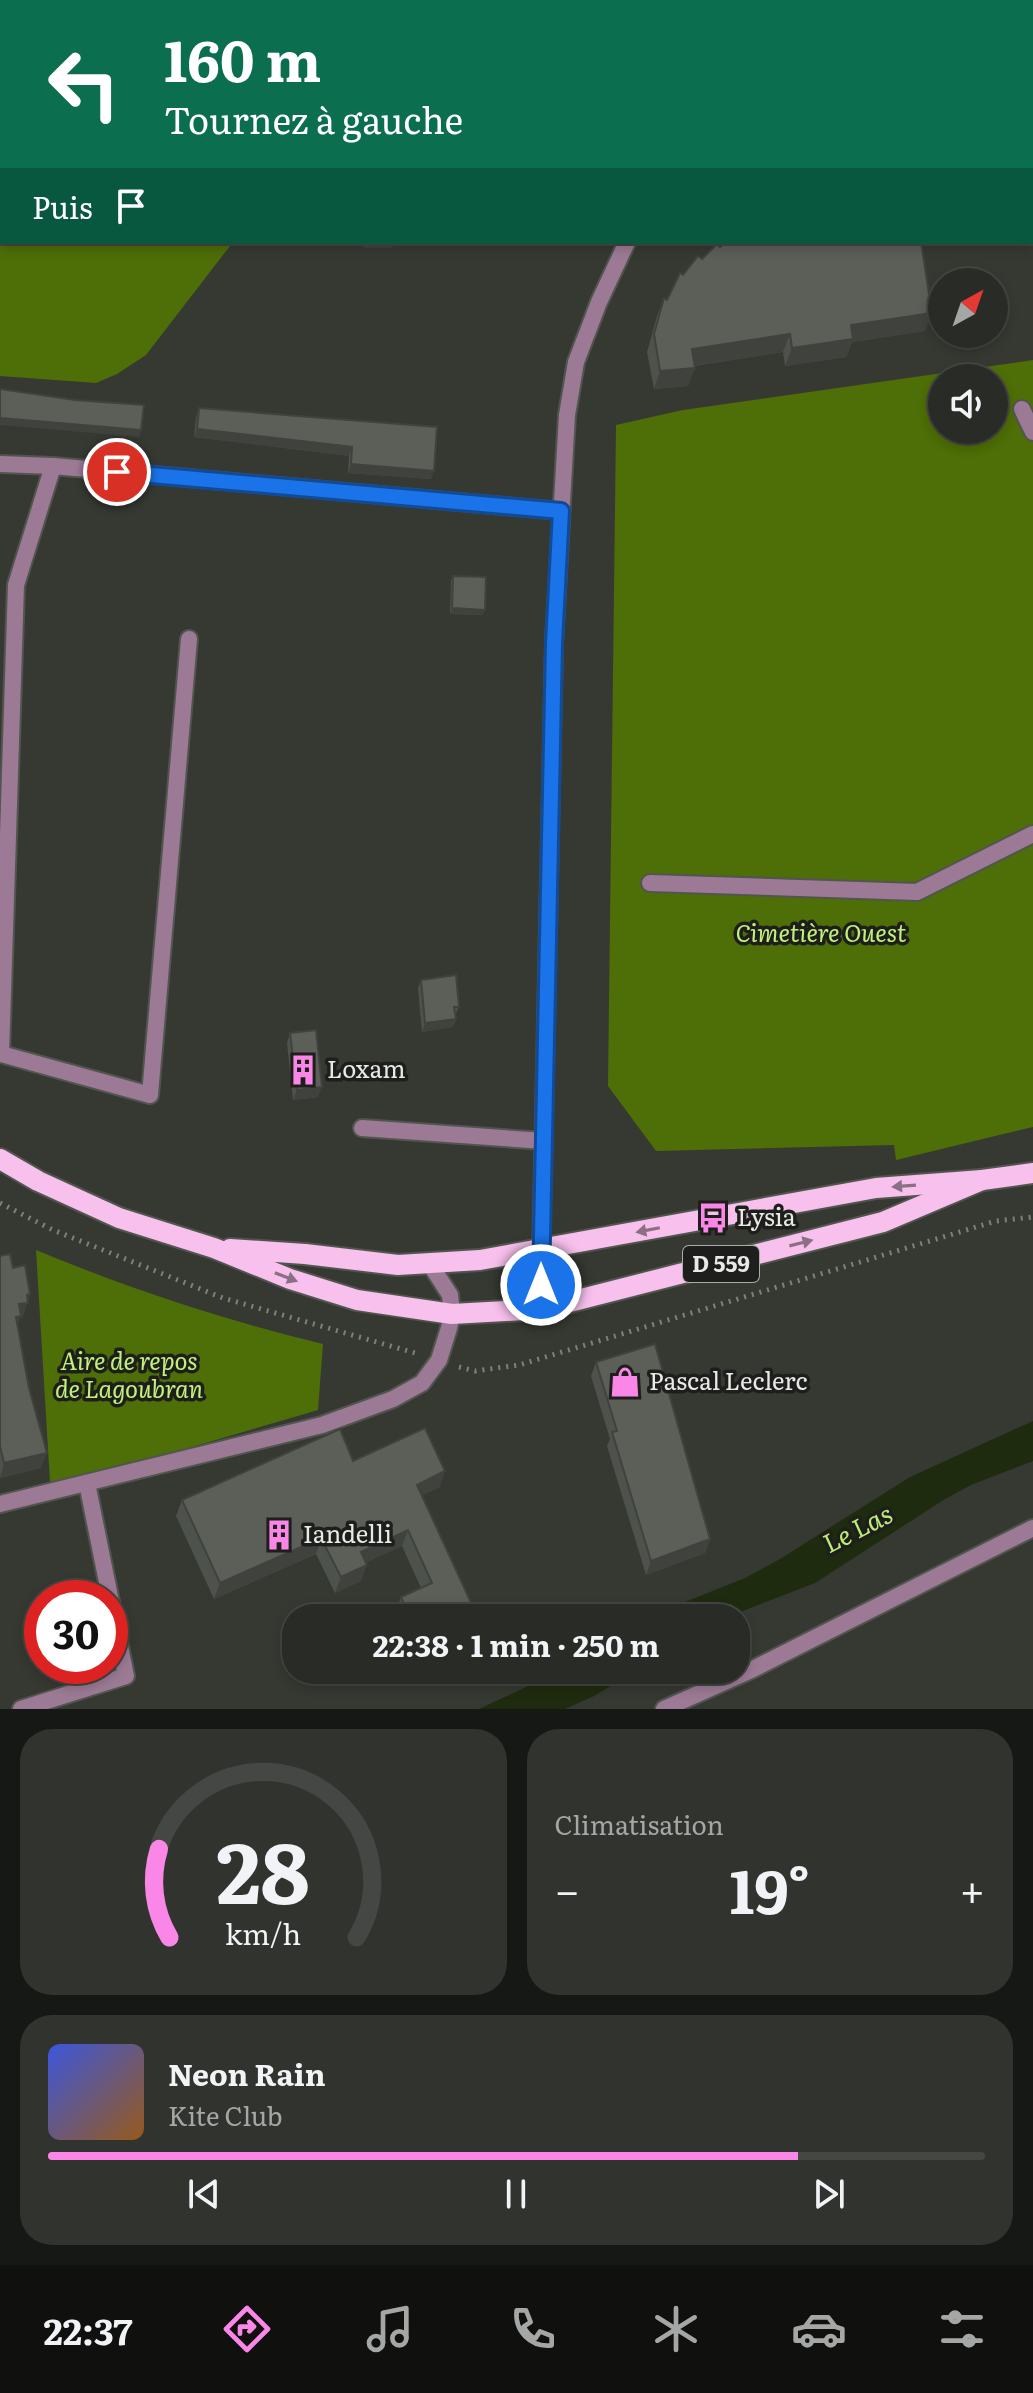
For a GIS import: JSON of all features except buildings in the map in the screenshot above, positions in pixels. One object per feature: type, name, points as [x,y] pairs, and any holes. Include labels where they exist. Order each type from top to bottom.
[{"type":"main road","name":"D 559","points":[[0,1159],[38,1181],[119,1218],[214,1248],[290,1279],[357,1300],[452,1314],[542,1309],[883,1222],[982,1180]]},
{"type":"main road","name":"D 559","points":[[214,1248],[398,1265],[480,1260],[876,1188],[1033,1173]]},
{"type":"street","points":[[542,1309],[554,643],[567,415],[576,362],[626,244]]},
{"type":"street","points":[[1022,409],[1033,432]]},
{"type":"street","points":[[0,464],[53,466],[561,511]]},
{"type":"street","points":[[53,466],[16,585],[1,1054],[150,1095],[189,639]]},
{"type":"street","points":[[650,883],[917,892],[1033,834]]},
{"type":"street","points":[[362,1128],[544,1141]]},
{"type":"street","points":[[0,1504],[322,1425],[393,1399],[422,1383],[439,1360],[452,1314],[450,1295],[430,1264]]},
{"type":"street","points":[[21,1709],[126,1676],[87,1483]]},
{"type":"street","points":[[664,1709],[749,1671],[1033,1528]]},
{"type":"green space","points":[[0,244],[231,244],[146,355],[117,374],[96,383],[0,376]]},
{"type":"green space","name":"Cimetière Ouest","points":[[1033,360],[1033,1127],[896,1160],[894,1145],[656,1151],[608,1086],[616,425],[683,410],[928,375],[928,444],[1008,444],[1008,364],[1005,364]]},
{"type":"green space","name":"Aire de repos de Lagoubran","points":[[36,1250],[178,1303],[323,1344],[318,1410],[137,1463],[50,1482]]},
{"type":"water","name":"Le Las","points":[[1033,1421],[1033,1461],[971,1485],[945,1499],[815,1583],[750,1608],[750,1604],[680,1604],[745,1578],[780,1559],[910,1477]]},
{"type":"water","points":[[533,1684],[614,1684],[565,1709],[479,1709]]},
{"type":"place","name":"Loxam","points":[[303,1070]]},
{"type":"place","name":"Lysia","points":[[713,1218]]},
{"type":"place","name":"Pascal Leclerc","points":[[625,1382]]},
{"type":"place","name":"Iandelli","points":[[279,1535]]},
{"type":"route","points":[[117,472],[561,511],[554,643],[541,1285]]}]
